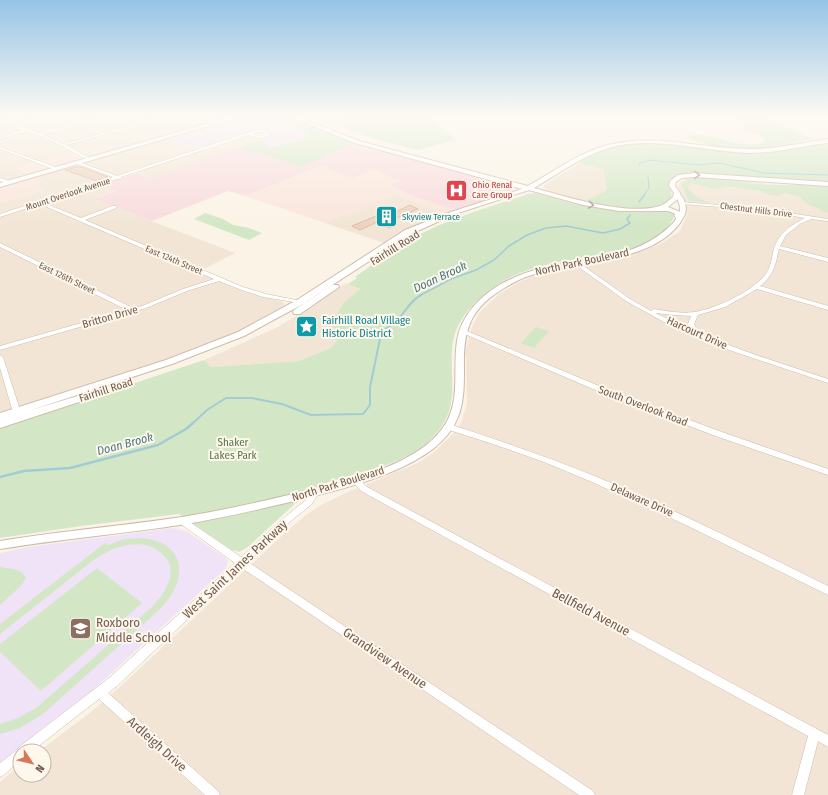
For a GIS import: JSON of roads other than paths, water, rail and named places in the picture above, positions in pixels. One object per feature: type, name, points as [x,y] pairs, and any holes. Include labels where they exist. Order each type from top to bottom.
[{"type":"main road","points":[[0,186],[117,152]]},
{"type":"main road","points":[[394,152],[464,169],[528,182],[549,177],[593,152]]},
{"type":"main road","points":[[407,152],[553,196],[583,203],[616,209],[669,209],[677,212],[679,219],[678,223]]},
{"type":"main road","points":[[660,208],[672,203],[676,198],[677,193],[672,186],[674,181],[680,176],[690,175],[828,184]]},
{"type":"main road","points":[[549,177],[540,188],[544,192],[553,196]]},
{"type":"main road","name":"Fairhill Road","points":[[249,334],[396,242],[429,228],[443,219],[516,196],[527,188],[549,177]]},
{"type":"main road","points":[[515,180],[522,183],[527,188]]},
{"type":"main road","name":"Fairhill Road","points":[[0,424],[18,415],[202,357],[310,305],[396,242]]},
{"type":"main road","name":"Fairhill Road","points":[[0,417],[18,415]]},
{"type":"street","points":[[11,152],[57,169]]},
{"type":"street","points":[[76,152],[90,160]]},
{"type":"street","name":"Mount Overlook Avenue","points":[[0,216],[41,204],[196,152]]},
{"type":"street","points":[[78,163],[119,178]]},
{"type":"street","points":[[0,179],[10,183]]},
{"type":"street","points":[[677,193],[683,203],[684,209],[683,215],[678,223]]},
{"type":"street","name":"Chestnut Hills Drive","points":[[683,203],[758,209],[828,220]]},
{"type":"street","name":"East 124th Street","points":[[41,204],[218,279],[256,293],[310,305]]},
{"type":"street","points":[[80,220],[114,207]]},
{"type":"street","points":[[647,310],[695,314],[740,298],[756,288],[769,273],[774,264],[777,247],[783,233],[795,224],[811,217]]},
{"type":"street","name":"North Park Boulevard","points":[[0,545],[38,538],[181,520],[259,506],[356,481],[394,467],[415,456],[435,442],[449,427],[456,414],[459,396],[459,352],[462,331],[476,306],[501,286],[526,275],[576,263],[624,254],[644,247],[667,234],[678,223]]},
{"type":"street","name":"East 126th Street","points":[[0,245],[134,311]]},
{"type":"street","points":[[777,247],[828,260]]},
{"type":"street","name":"Harcourt Drive","points":[[576,263],[611,288],[647,310],[697,334],[770,362],[828,381]]},
{"type":"street","name":"Britton Drive","points":[[0,348],[134,311],[162,301],[185,290],[218,279]]},
{"type":"street","points":[[756,288],[828,308]]},
{"type":"street","points":[[695,314],[691,324],[697,334]]},
{"type":"street","name":"South Overlook Road","points":[[462,331],[602,390],[723,436],[828,472]]},
{"type":"street","points":[[0,357],[18,415]]},
{"type":"street","name":"Delaware Drive","points":[[449,427],[522,451],[620,490],[702,528],[828,591]]},
{"type":"street","name":"Bellfield Avenue","points":[[356,481],[364,489],[828,741]]},
{"type":"street","name":"West Saint James Parkway","points":[[34,743],[100,693],[241,562],[304,506],[315,492]]},
{"type":"street","name":"Grandview Avenue","points":[[181,520],[241,562],[589,795]]},
{"type":"street","name":"Ardleigh Drive","points":[[100,693],[214,795]]},
{"type":"street","points":[[798,795],[814,734]]},
{"type":"street","points":[[0,771],[12,761]]},
{"type":"waterway","name":"Doan Brook","points":[[639,166],[640,163],[649,160],[697,165],[719,163],[764,173],[828,175]]},
{"type":"waterway","points":[[644,195],[649,188],[648,176]]},
{"type":"waterway","points":[[639,202],[645,194]]},
{"type":"waterway","name":"Doan Brook","points":[[419,296],[451,279],[476,270],[494,260],[509,246],[527,235],[546,228],[566,226],[603,233],[620,229],[630,223],[627,219],[630,215]]},
{"type":"waterway","name":"Doan Brook","points":[[192,424],[207,410],[226,398],[252,398],[282,404],[311,415],[363,414],[370,405],[370,387],[381,334],[398,319],[413,301],[421,295]]},
{"type":"waterway","name":"Doan Brook","points":[[0,477],[24,471],[70,468],[158,445],[186,429],[193,423]]},
{"type":"place","name":"Ohio Renal Care Group","points":[[457,190]]},
{"type":"place","name":"Skyview Terrace","points":[[386,217]]},
{"type":"place","name":"Fairhill Road Village Historic District","points":[[306,326]]},
{"type":"place","name":"Roxboro Middle School","points":[[80,629]]},
{"type":"park label","name":"Shaker Lakes Park","points":[[233,448]]}]
